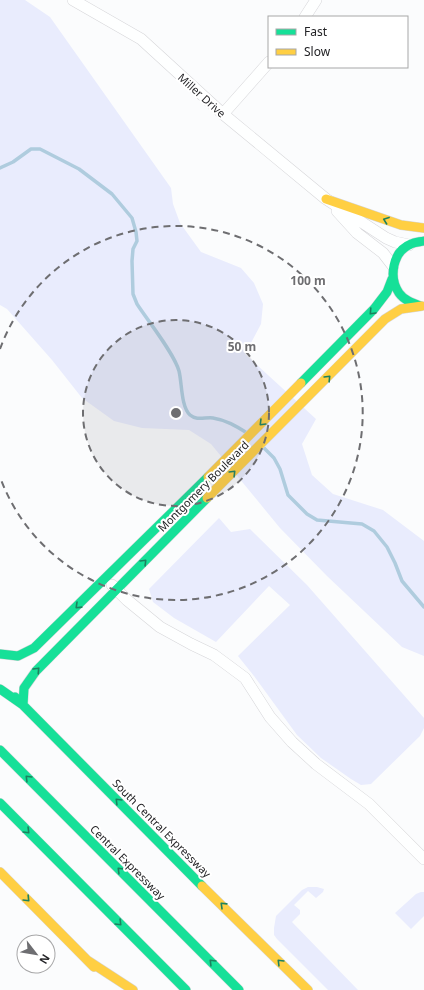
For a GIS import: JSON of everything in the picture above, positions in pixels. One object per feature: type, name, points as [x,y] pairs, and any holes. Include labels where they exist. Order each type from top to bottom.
[{"type":"main road","points":[[326,199],[401,225],[424,228]]},
{"type":"main road","points":[[423,306],[414,304],[400,295],[392,279],[393,266],[396,258],[409,245],[424,241]]},
{"type":"main road","name":"Montgomery Boulevard","points":[[0,654],[16,657],[34,648],[195,491],[374,310],[387,292],[392,279]]},
{"type":"main road","name":"Montgomery Boulevard","points":[[23,705],[24,688],[33,674],[386,319],[401,309],[423,306]]},
{"type":"main road","name":"South Central Expressway","points":[[0,681],[308,990]]},
{"type":"main road","points":[[0,689],[23,705]]},
{"type":"main road","name":"Central Expressway","points":[[0,750],[239,990]]},
{"type":"main road","points":[[0,803],[186,990]]},
{"type":"main road","points":[[0,872],[116,990]]},
{"type":"main road","points":[[87,960],[133,990]]},
{"type":"street","name":"Miller Drive","points":[[73,0],[141,39],[223,114],[326,199],[386,238],[395,242],[409,245]]},
{"type":"street","points":[[306,16],[316,0]]},
{"type":"street","points":[[223,114],[268,63]]},
{"type":"street","name":"Miller Drive","points":[[326,199],[357,233],[379,249],[393,266]]},
{"type":"street","points":[[106,579],[127,600],[160,627],[214,655],[246,678],[270,717],[292,742],[316,764],[369,804],[424,859]]},
{"type":"shaded area","points":[[0,0],[25,0],[50,17],[171,188],[173,204],[180,223],[201,252],[241,268],[254,283],[263,304],[261,324],[245,354],[316,419],[302,444],[312,475],[333,494],[383,510],[424,541],[424,656],[402,647],[327,576],[280,528],[211,444],[189,430],[142,428],[114,421],[82,398],[52,360],[7,309],[0,305]]},
{"type":"shaded area","points":[[219,518],[231,532],[250,529],[307,585],[424,718],[424,728],[420,736],[371,784],[361,785],[351,779],[321,758],[297,735],[238,656],[290,605],[269,586],[216,642],[174,618],[153,602],[149,589]]},
{"type":"shaded area","points":[[308,887],[324,889],[323,892],[316,898],[308,891],[294,905],[300,910],[300,914],[292,922],[358,990],[328,990],[274,935],[276,916],[302,890]]},
{"type":"shaded area","points":[[424,892],[424,916],[411,929],[395,913],[416,894]]},
{"type":"waterway","points":[[0,168],[13,162],[31,149],[40,149],[79,169],[112,194],[132,218],[136,232],[137,241],[133,249],[132,261],[133,294],[137,304],[172,355],[179,371],[183,401],[187,411],[195,418],[213,418],[222,420],[247,433]]},
{"type":"waterway","points":[[263,447],[274,458],[280,469],[288,495],[307,514],[317,520],[362,524],[374,531],[387,547],[402,581],[424,607]]},
{"type":"traffic: fast","points":[[420,306],[406,299],[399,293],[396,287],[393,272],[396,258],[400,252],[411,244],[424,241]]},
{"type":"traffic: fast","points":[[301,383],[374,309],[387,292],[392,279]]},
{"type":"traffic: fast","points":[[0,654],[18,656],[34,648],[208,477]]},
{"type":"traffic: fast","points":[[23,705],[24,688],[36,671],[207,498]]},
{"type":"traffic: fast","points":[[0,689],[23,705]]},
{"type":"traffic: fast","points":[[15,697],[202,886]]},
{"type":"traffic: fast","points":[[0,750],[239,990]]},
{"type":"traffic: fast","points":[[0,803],[186,990]]},
{"type":"traffic: slow","points":[[326,199],[401,225],[424,228]]},
{"type":"traffic: slow","points":[[207,498],[385,319],[401,309],[422,306]]},
{"type":"traffic: slow","points":[[208,477],[301,383]]},
{"type":"traffic: slow","points":[[0,872],[94,967]]},
{"type":"traffic: slow","points":[[202,886],[308,990]]},
{"type":"traffic: slow","points":[[87,960],[133,990]]}]
